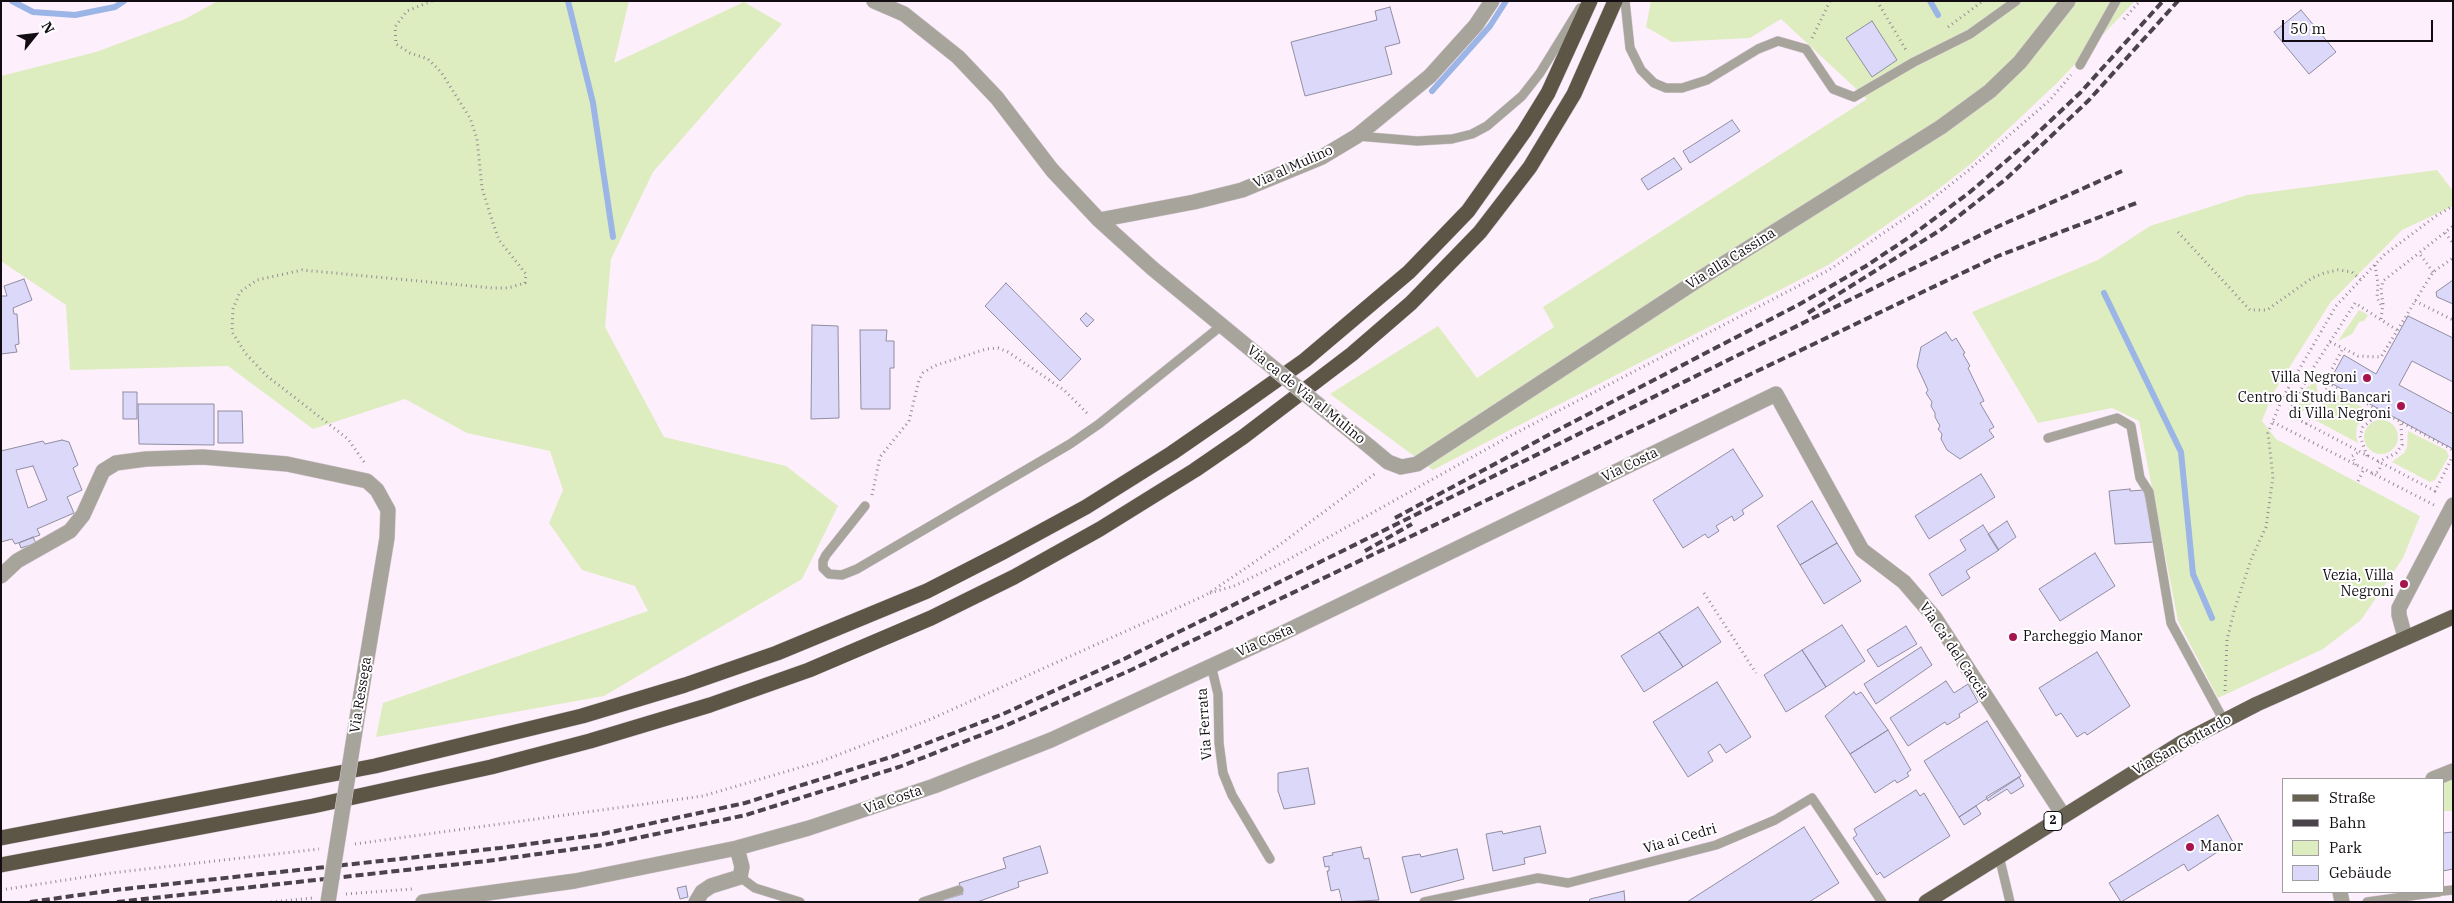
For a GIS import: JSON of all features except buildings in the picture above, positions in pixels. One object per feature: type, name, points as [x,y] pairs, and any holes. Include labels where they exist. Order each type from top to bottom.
[{"type":"highway","points":[[1,838],[376,766],[582,716],[685,685],[777,653],[927,590],[1005,551],[1086,506],[1172,453],[1225,417],[1305,360],[1409,272],[1468,211],[1524,132],[1548,93],[1590,1]]},
{"type":"highway","points":[[1,865],[322,804],[491,766],[590,741],[710,704],[809,670],[931,618],[1014,577],[1100,529],[1235,443],[1290,403],[1411,303],[1480,232],[1530,167],[1574,94],[1615,1]]},
{"type":"main road","name":"Via San Gottardo","points":[[1926,902],[2062,815],[2224,719],[2405,637],[2452,619]]},
{"type":"street","points":[[874,1],[904,14],[958,57],[997,98],[1052,170],[1099,220],[1221,326]]},
{"type":"street","name":"Via al Mulino","points":[[1099,220],[1194,202],[1242,190],[1322,157],[1357,136],[1430,76],[1476,25],[1492,1]]},
{"type":"street","name":"Via alla Cassina","points":[[1388,462],[1401,467],[1418,464],[1704,276],[1941,127],[1990,91],[2020,62],[2068,1]]},
{"type":"street","name":"Via ca de Via al Mulino","points":[[1221,326],[1388,462]]},
{"type":"street","name":"Via Costa","points":[[737,848],[810,828],[934,786],[1051,740],[1285,632],[1776,394]]},
{"type":"street","name":"Via Ca' del Caccia","points":[[1776,394],[1862,550],[1904,582],[1935,618],[2062,815]]},
{"type":"street","points":[[1,576],[17,562],[70,531],[83,515],[103,470],[116,463],[146,459],[203,457],[287,464],[367,481],[376,490]]},
{"type":"street","name":"Via Ressega","points":[[329,898],[387,538],[388,510],[376,490]]},
{"type":"street","points":[[2405,637],[2399,608],[2453,506]]},
{"type":"street","points":[[2436,778],[2453,771]]},
{"type":"street","points":[[422,895],[574,881],[737,848],[742,868],[740,877],[711,886],[702,892],[696,902]]},
{"type":"lane","points":[[1357,136],[1417,141],[1452,139],[1472,134],[1487,126],[1522,96],[1540,73],[1584,1]]},
{"type":"lane","points":[[1625,1],[1630,48],[1641,70],[1654,83],[1666,88],[1682,88],[1707,80],[1758,49],[1778,41],[1806,49],[1833,89],[1854,97],[1914,62],[1970,34],[2016,1]]},
{"type":"lane","points":[[2080,65],[2116,1]]},
{"type":"lane","points":[[865,506],[826,555],[823,561],[823,568],[829,574],[842,575],[857,569],[1070,444],[1099,424],[1221,326]]},
{"type":"lane","points":[[2048,438],[2117,418],[2131,426],[2140,478],[2149,492],[2171,623],[2224,719]]},
{"type":"lane","name":"Via Ferrata","points":[[1211,665],[1218,694],[1219,743],[1223,774],[1232,795],[1270,860]]},
{"type":"lane","name":"Via ai Cedri","points":[[1424,902],[1538,878],[1568,883],[1716,845],[1775,820],[1812,798],[1882,902]]},
{"type":"lane","points":[[1999,856],[2010,902]]},
{"type":"lane","points":[[740,877],[755,888],[800,902]]},
{"type":"lane","points":[[923,902],[959,890]]},
{"type":"lane","points":[[2367,902],[2434,893]]},
{"type":"path","points":[[376,490],[362,457],[348,439],[267,376],[246,354],[232,332],[233,309],[240,292],[256,280],[302,270],[493,288],[508,288],[525,283],[526,274],[499,240],[490,214],[482,188],[477,139],[470,118],[441,72],[428,59],[410,53],[396,44],[395,27],[407,11],[432,1]]},
{"type":"path","points":[[1806,49],[1830,1]]},
{"type":"path","points":[[1877,1],[1914,62]]},
{"type":"path","points":[[1940,32],[1964,17],[1983,1]]},
{"type":"path","points":[[2121,22],[2140,1]]},
{"type":"path","points":[[1907,52],[1915,47]]},
{"type":"path","points":[[678,800],[703,796],[788,773],[913,726],[1206,595],[1234,586],[1284,562],[1510,436],[1829,270],[1926,204],[1969,170],[2050,100],[2080,65]]},
{"type":"path","points":[[2224,719],[2227,640],[2252,557],[2266,527],[2273,477],[2268,433],[2282,399],[2336,306],[2375,265],[2436,216],[2453,206]]},
{"type":"path","points":[[2381,319],[2383,308],[2380,290],[2383,281],[2453,226]]},
{"type":"path","points":[[2178,232],[2250,310],[2267,310],[2312,278],[2324,273],[2338,270],[2352,272],[2361,280]]},
{"type":"path","points":[[2444,233],[2453,243]]},
{"type":"path","points":[[2419,252],[2433,272]]},
{"type":"path","points":[[2330,342],[2358,356],[2382,359],[2397,330],[2433,272],[2453,258]]},
{"type":"path","points":[[2375,265],[2378,284],[2376,290],[2377,298],[2383,308]]},
{"type":"path","points":[[2415,301],[2453,320]]},
{"type":"path","points":[[2397,330],[2355,303],[2310,373],[2288,414],[2435,491],[2453,456]]},
{"type":"path","points":[[865,506],[873,494],[880,457],[909,421],[916,388],[923,373],[934,366],[970,352],[998,348],[1008,352],[1064,390],[1099,424]]},
{"type":"path","points":[[2325,382],[2342,348]]},
{"type":"path","points":[[2310,373],[2381,413],[2453,450]]},
{"type":"path","points":[[2306,424],[2330,384]]},
{"type":"path","points":[[2367,456],[2360,436],[2363,427],[2370,419],[2381,413]]},
{"type":"path","points":[[2272,422],[2437,507]]},
{"type":"path","points":[[2372,474],[2378,472],[2380,463],[2396,454],[2402,445],[2401,423]]},
{"type":"path","points":[[2356,466],[2352,456],[2360,452]]},
{"type":"path","points":[[1206,595],[1278,546],[1373,477],[1388,462]]},
{"type":"path","points":[[2358,480],[2364,470]]},
{"type":"path","points":[[1704,593],[1756,673]]},
{"type":"path","points":[[271,902],[311,898],[422,895]]},
{"type":"green space","points":[[218,1],[629,1],[614,63],[744,2],[782,24],[653,172],[611,259],[605,327],[664,437],[786,466],[838,506],[802,579],[604,696],[376,737],[383,703],[648,611],[635,586],[582,570],[549,523],[563,490],[550,451],[467,433],[405,399],[313,429],[228,366],[70,370],[66,305],[1,261],[1,76],[96,52],[185,19]]},
{"type":"green space","points":[[1651,1],[2135,1],[2057,83],[1973,162],[1936,191],[1828,265],[1433,470],[1330,394],[1438,326],[1477,378],[1554,327],[1543,307],[1867,99],[1781,19],[1750,38],[1672,42],[1646,27]]},
{"type":"green space","points":[[2437,170],[2453,191],[2453,206],[2402,230],[2330,303],[2272,395],[2262,421],[2276,439],[2420,516],[2403,558],[2361,620],[2323,649],[2218,698],[2178,621],[2139,421],[2112,408],[2038,423],[1972,312],[2098,260],[2150,226],[2247,195]]},
{"type":"green space","points":[[2359,310],[2368,315],[2364,321],[2359,322],[2352,334],[2338,341]]},
{"type":"green space","points":[[2316,382],[2318,395],[2309,408],[2299,413],[2299,401],[2307,387]]},
{"type":"green space","points":[[2330,391],[2372,412],[2365,416],[2357,426],[2356,435],[2358,443],[2315,420],[2314,416]]},
{"type":"green space","points":[[2381,420],[2388,421],[2393,425],[2397,430],[2397,444],[2393,449],[2388,453],[2381,454],[2374,453],[2369,449],[2365,444],[2364,437],[2365,430],[2369,425],[2374,421]]},
{"type":"green space","points":[[2408,431],[2446,450],[2449,456],[2435,480],[2430,482],[2392,462],[2404,453],[2407,447]]},
{"type":"green space","points":[[2453,771],[2453,811],[2444,811],[2444,778]]},
{"type":"waterway","points":[[12,1],[33,12],[75,15],[115,7],[124,1]]},
{"type":"waterway","points":[[568,1],[593,103],[613,237]]},
{"type":"waterway","points":[[1432,91],[1490,26],[1506,1]]},
{"type":"waterway","points":[[1930,1],[1938,15]]},
{"type":"waterway","points":[[2104,293],[2181,452],[2193,574],[2212,618]]},
{"type":"railway","points":[[1395,518],[1554,432],[1798,305],[1866,266],[1911,236],[1970,192],[2028,142],[2080,93],[2163,1]]},
{"type":"railway","points":[[1808,313],[1942,229],[2006,179],[2089,100],[2178,1]]},
{"type":"railway","points":[[30,902],[115,890],[500,848],[602,834],[745,803],[894,756],[1003,714],[1124,659],[1999,226],[2122,171]]},
{"type":"railway","points":[[117,902],[487,861],[604,845],[746,815],[899,767],[1007,725],[1131,670],[1998,256],[2139,202]]},
{"type":"railway","points":[[1365,551],[1412,524]]},
{"type":"place","name":"Villa Negroni","points":[[2367,378]]},
{"type":"place","name":"Centro di Studi Bancari di Villa Negroni","points":[[2401,406]]},
{"type":"place","name":"Vezia, Villa Negroni","points":[[2404,584]]},
{"type":"place","name":"Parcheggio Manor","points":[[2013,637]]},
{"type":"place","name":"Manor","points":[[2190,847]]}]
